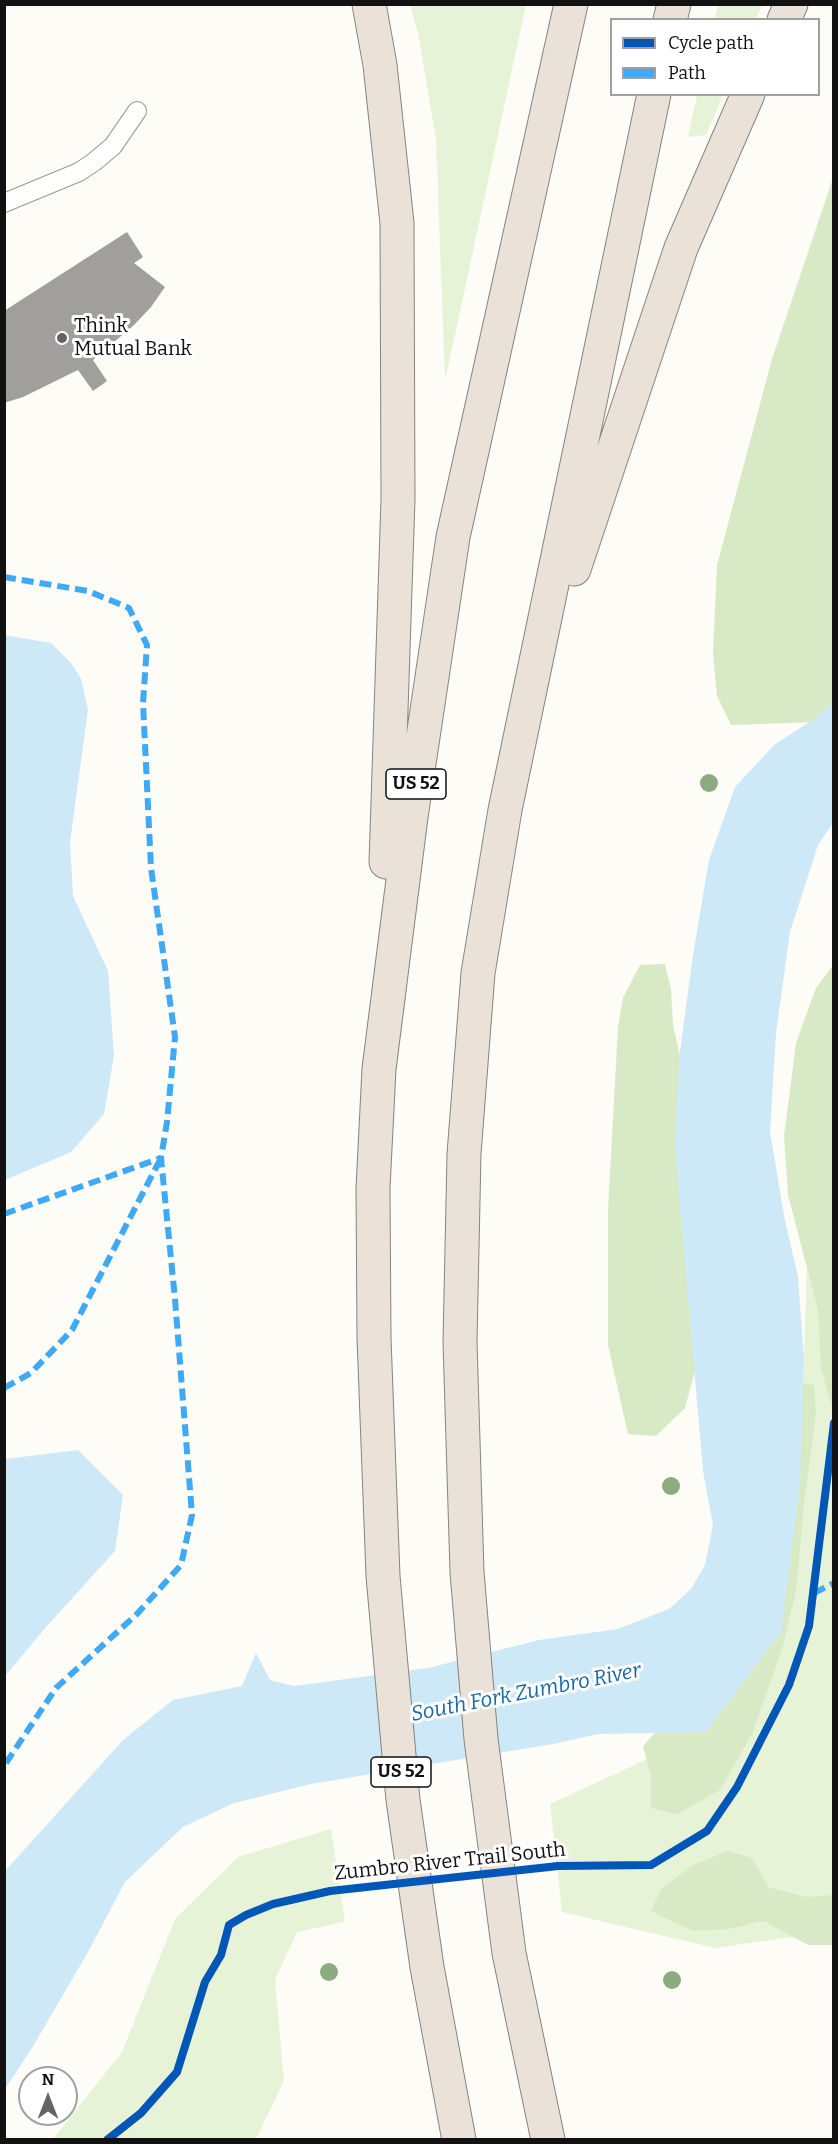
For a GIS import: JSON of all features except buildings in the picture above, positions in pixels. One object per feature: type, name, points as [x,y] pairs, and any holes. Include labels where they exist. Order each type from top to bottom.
[{"type":"highway","points":[[369,4],[380,65],[397,223],[398,499],[379,1069]]},
{"type":"highway","name":"US 52","points":[[459,2139],[427,1967],[403,1800],[383,1576],[374,1326],[373,1188],[379,1069],[411,816],[453,537],[571,4]]},
{"type":"highway","points":[[785,18],[791,4]]},
{"type":"highway","points":[[548,2139],[508,1953],[481,1739],[467,1572],[460,1342],[464,1154],[478,973],[505,810],[654,96]]},
{"type":"highway","points":[[505,810],[584,537],[658,315],[681,248],[747,96]]},
{"type":"lane","points":[[4,203],[79,172],[94,162],[113,146],[137,111]]},
{"type":"green space","points":[[718,4],[762,5],[756,18],[715,18]]},
{"type":"green space","points":[[410,5],[526,5],[445,381],[436,139],[418,33]]},
{"type":"green space","points":[[697,96],[723,96],[706,135],[688,137]]},
{"type":"green space","points":[[833,178],[834,710],[818,722],[731,725],[717,696],[713,653],[717,565],[772,359]]},
{"type":"green space","points":[[665,964],[671,989],[673,1025],[691,1103],[703,1341],[685,1408],[656,1436],[628,1434],[608,1345],[608,1209],[618,1027],[623,998],[640,965]]},
{"type":"green space","points":[[833,965],[833,1409],[821,1369],[818,1310],[788,1195],[784,1136],[796,1043],[816,988]]},
{"type":"green space","points":[[833,1005],[833,1931],[715,1948],[562,1912],[550,1804],[706,1732],[800,1485],[810,1166]]},
{"type":"green space","points":[[792,1381],[814,1385],[816,1413],[796,1591],[782,1649],[752,1734],[720,1790],[677,1814],[651,1808],[651,1776],[643,1746],[677,1708]]},
{"type":"green space","points":[[331,1829],[345,1922],[297,1932],[275,1980],[284,2081],[256,2139],[53,2139],[63,2126],[78,2126],[78,2107],[122,2052],[175,1919],[238,1857]]},
{"type":"green space","points":[[727,1851],[752,1858],[768,1887],[806,1897],[833,1895],[833,1945],[808,1945],[764,1921],[729,1929],[693,1931],[651,1911],[661,1889],[691,1866]]},
{"type":"water","points":[[4,635],[51,643],[71,663],[81,679],[88,710],[70,842],[73,896],[108,971],[114,1056],[104,1114],[71,1152],[5,1180]]},
{"type":"water","name":"South Fork Zumbro River","points":[[833,702],[833,823],[818,845],[790,932],[776,1033],[770,1131],[784,1216],[798,1277],[804,1359],[800,1485],[781,1632],[706,1732],[598,1734],[553,1744],[311,1784],[234,1803],[183,1827],[125,1882],[88,1952],[32,2048],[5,2089],[5,1871],[123,1740],[173,1700],[242,1686],[256,1653],[270,1680],[294,1686],[428,1668],[539,1640],[618,1629],[669,1609],[691,1589],[705,1565],[713,1525],[703,1471],[675,1146],[679,1059],[693,955],[709,860],[735,787],[774,745],[820,715]]},
{"type":"water","points":[[78,1450],[123,1495],[115,1551],[5,1676],[5,1459]]},
{"type":"marked path","points":[[4,577],[88,591],[129,608],[147,645],[143,703],[151,868],[175,1037],[167,1122],[161,1158],[192,1515],[181,1565],[137,1614],[56,1688],[4,1766]]},
{"type":"marked path","points":[[4,1214],[161,1158]]},
{"type":"marked path","points":[[4,1388],[31,1373],[72,1330],[161,1158]]},
{"type":"marked path","points":[[814,1593],[834,1583]]},
{"type":"cycle path","name":"Zumbro River Trail South","points":[[107,2140],[141,2113],[177,2072],[205,1982],[221,1955],[229,1925],[246,1915],[273,1904],[330,1891],[558,1866],[651,1865],[707,1831],[737,1787],[789,1685],[809,1626],[834,1423]]},
{"type":"place","name":"Think Mutual Bank","points":[[62,338]]}]
